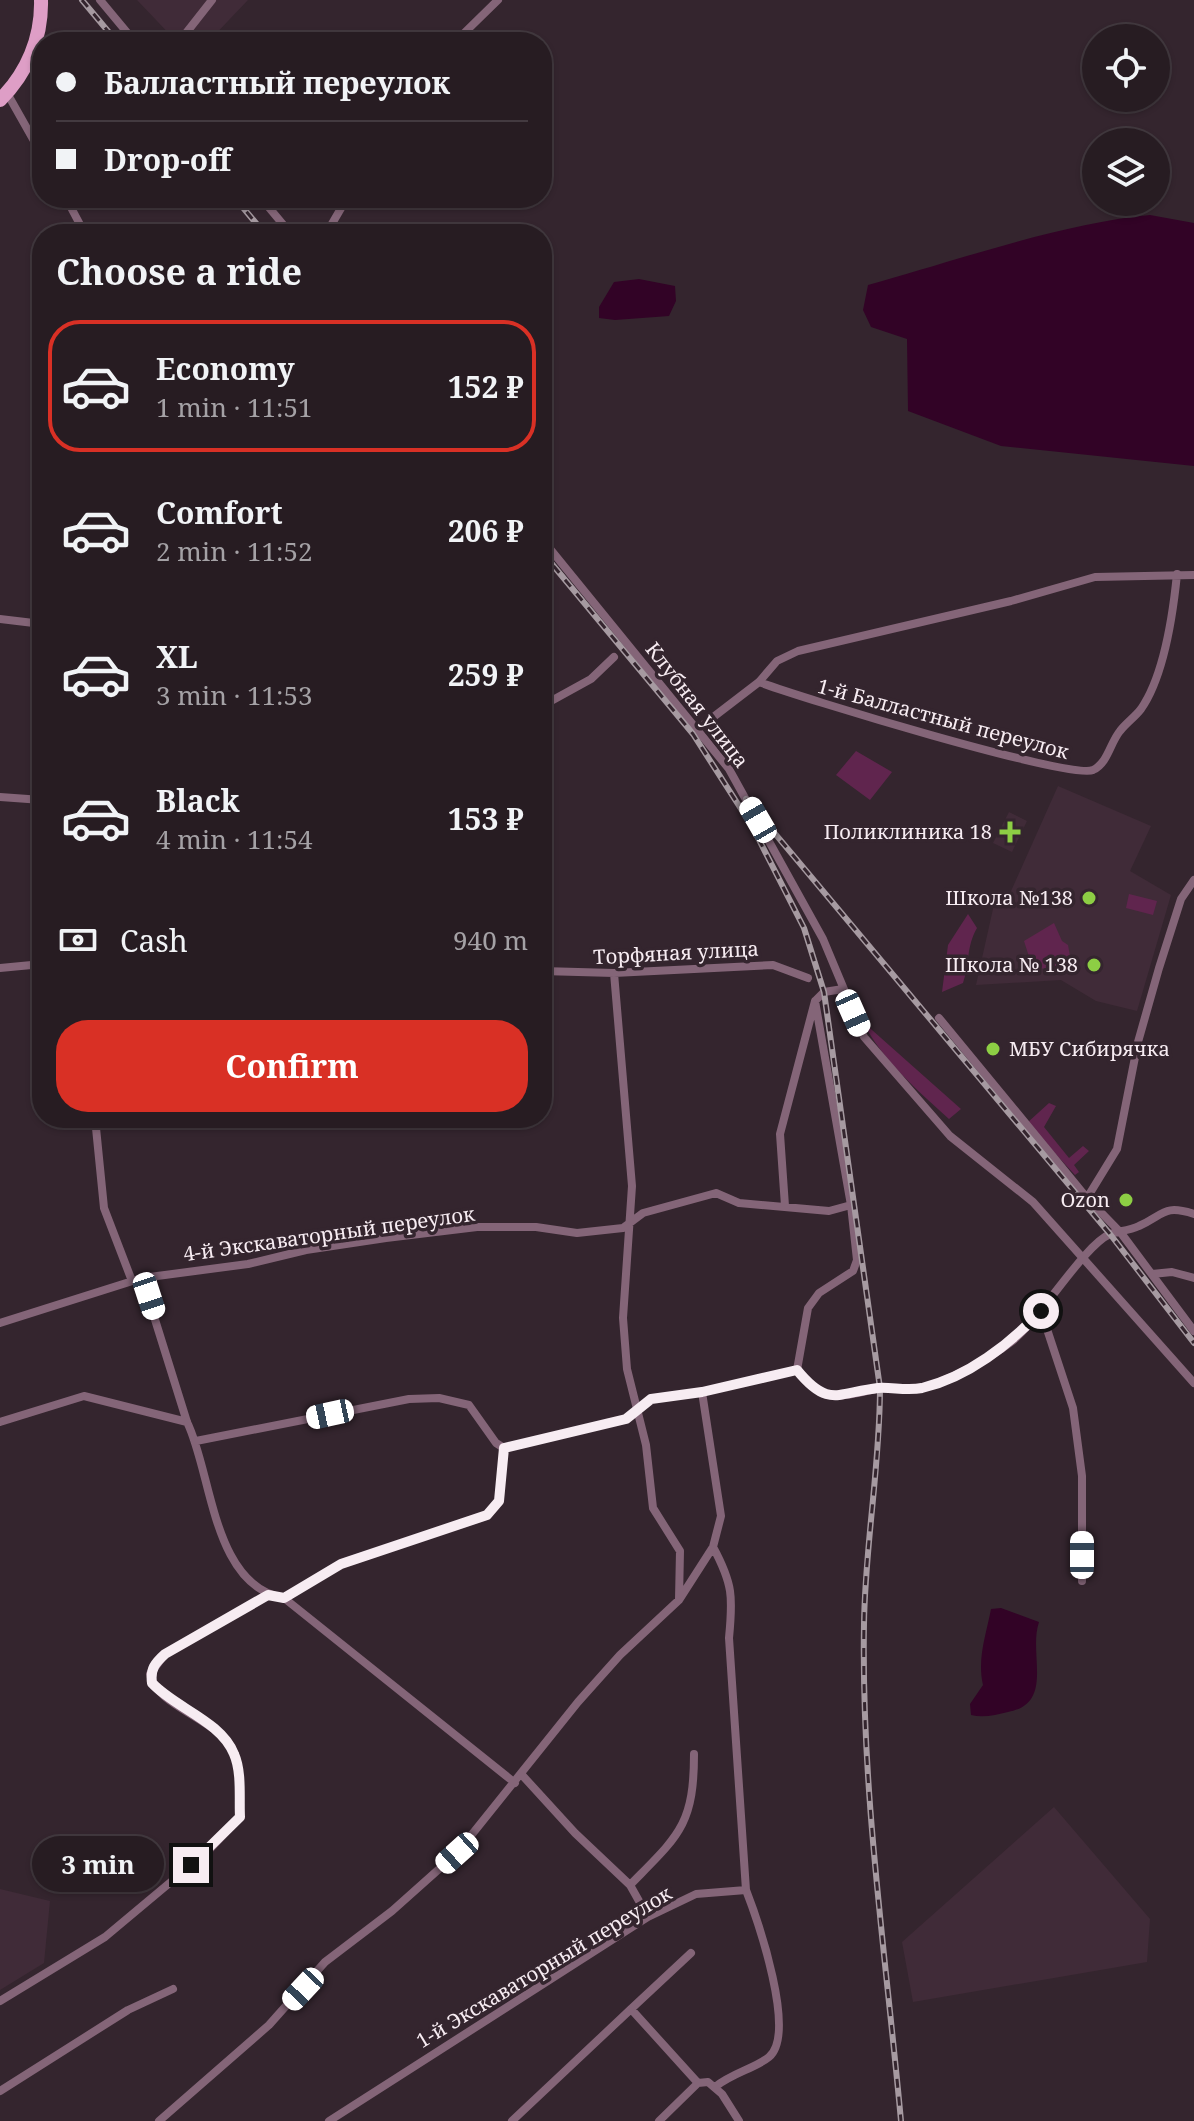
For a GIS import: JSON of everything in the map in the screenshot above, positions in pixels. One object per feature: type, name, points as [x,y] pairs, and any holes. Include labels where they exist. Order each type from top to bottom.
[{"type":"main road","points":[[38,32],[41,0]]},
{"type":"main road","points":[[4,96],[24,69],[32,51]]},
{"type":"street","points":[[100,0],[127,32]]},
{"type":"street","points":[[187,32],[212,0]]},
{"type":"street","points":[[465,32],[498,0]]},
{"type":"street","points":[[4,96],[32,139]]},
{"type":"street","points":[[269,208],[283,224]]},
{"type":"street","name":"Клубная улица","points":[[552,551],[699,728],[729,769],[823,939],[864,1037],[919,1104],[950,1136],[1033,1202],[1194,1383]]},
{"type":"street","name":"1-й Балластный переулок","points":[[759,682],[986,750],[1074,771],[1091,771],[1102,763],[1119,731],[1143,707],[1172,620],[1177,574]]},
{"type":"street","name":"1-й Балластный переулок","points":[[699,728],[759,682],[777,661],[826,643],[1011,601],[1095,577],[1194,575]]},
{"type":"street","points":[[0,619],[32,623]]},
{"type":"street","points":[[552,700],[591,679],[614,657]]},
{"type":"street","points":[[0,797],[32,799]]},
{"type":"street","points":[[1087,1198],[1117,1149],[1138,1042],[1159,968],[1181,899],[1194,880]]},
{"type":"street","points":[[0,968],[32,965]]},
{"type":"street","name":"Торфяная улица","points":[[552,971],[614,973],[773,965],[808,978]]},
{"type":"street","points":[[614,973],[632,1221],[623,1318],[635,1412],[646,1445],[653,1508],[680,1551],[679,1600]]},
{"type":"street","points":[[785,1206],[780,1134],[815,1001],[824,992],[843,989]]},
{"type":"street","points":[[797,1370],[808,1308],[819,1293],[853,1271],[857,1260],[851,1205],[815,1001]]},
{"type":"street","points":[[939,1018],[1087,1198],[1121,1233],[1194,1331]]},
{"type":"street","points":[[96,1128],[104,1208],[132,1281]]},
{"type":"street","name":"4-й Экскаваторный переулок","points":[[0,1323],[142,1278],[248,1264],[306,1250],[477,1227],[536,1227],[577,1233],[623,1228],[643,1213],[716,1193],[739,1203],[829,1211],[851,1205]]},
{"type":"street","points":[[797,1370],[820,1394],[860,1394],[880,1388],[893,1391],[923,1388],[975,1364],[1012,1342],[1110,1234],[1121,1233],[1163,1210],[1175,1208],[1194,1214]]},
{"type":"street","points":[[1152,1274],[1172,1272],[1194,1278]]},
{"type":"street","points":[[142,1278],[187,1422],[196,1441],[200,1467],[226,1547],[239,1567],[268,1595],[284,1598],[515,1783]]},
{"type":"street","points":[[1041,1311],[1073,1408],[1082,1476],[1082,1581]]},
{"type":"street","points":[[196,1441],[409,1399],[439,1398],[469,1405],[496,1443],[504,1448],[626,1419],[651,1399],[702,1392],[797,1370]]},
{"type":"street","points":[[159,2121],[269,2025],[325,1962],[392,1911],[457,1853],[578,1702],[620,1655],[679,1600],[713,1547],[721,1516],[702,1392]]},
{"type":"street","points":[[0,1422],[84,1396],[187,1422]]},
{"type":"street","points":[[284,1598],[341,1564],[487,1515],[499,1501],[504,1448]]},
{"type":"street","points":[[713,1547],[731,1579],[733,1597],[729,1638],[746,1890],[768,1964],[781,2032],[777,2047],[769,2058],[747,2066],[715,2087]]},
{"type":"street","points":[[0,2001],[105,1937],[209,1850],[240,1817],[235,1755],[225,1739],[161,1693],[152,1683],[150,1674],[165,1654],[268,1595]]},
{"type":"street","points":[[630,1885],[685,1823],[694,1790],[694,1754]]},
{"type":"street","points":[[522,1775],[575,1833],[630,1885],[648,1917]]},
{"type":"street","name":"1-й Экскаваторный переулок","points":[[329,2121],[648,1917],[696,1894],[746,1890]]},
{"type":"street","points":[[512,2121],[691,1953]]},
{"type":"street","points":[[0,2091],[128,2010],[173,1989]]},
{"type":"street","points":[[631,2009],[698,2083]]},
{"type":"street","points":[[659,2121],[698,2083],[708,2082],[739,2121]]},
{"type":"shaded area","points":[[137,0],[248,0],[218,32],[167,32]]},
{"type":"shaded area","points":[[1156,216],[1194,223],[1194,466],[1001,446],[908,411],[907,339],[871,327],[863,310],[868,285],[1045,234],[1116,219]]},
{"type":"shaded area","points":[[639,279],[675,286],[676,301],[669,316],[615,320],[599,318],[599,307],[614,282]]},
{"type":"shaded area","points":[[856,751],[892,772],[870,800],[836,775]]},
{"type":"shaded area","name":"Школа №138","points":[[1058,786],[1151,826],[1130,871],[1171,895],[1137,1011],[1096,1001],[1061,980],[976,985],[995,900],[1007,900]]},
{"type":"shaded area","name":"Поликлиника 18","points":[[1009,812],[1027,821],[1012,852],[993,843]]},
{"type":"shaded area","points":[[1129,894],[1157,901],[1153,915],[1126,908]]},
{"type":"shaded area","points":[[968,914],[977,928],[963,983],[942,992],[948,945]]},
{"type":"shaded area","points":[[1054,923],[1062,941],[1068,945],[1072,967],[1033,969],[1024,941]]},
{"type":"shaded area","points":[[863,1022],[961,1109],[949,1119],[891,1062]]},
{"type":"shaded area","points":[[1049,1103],[1056,1106],[1044,1127],[1069,1158],[1083,1146],[1089,1151],[1074,1165],[1079,1172],[1075,1175],[1027,1123]]},
{"type":"shaded area","points":[[1001,1608],[1039,1622],[1036,1635],[1036,1688],[1031,1699],[1022,1707],[994,1715],[971,1715],[970,1704],[983,1685],[982,1656],[991,1609]]},
{"type":"shaded area","points":[[1054,1807],[1150,1919],[1147,1962],[913,2002],[902,1942]]},
{"type":"shaded area","points":[[0,1889],[50,1901],[44,1963],[0,1990]]},
{"type":"railway","points":[[82,0],[109,32]]},
{"type":"railway","points":[[243,208],[257,224]]},
{"type":"railway","points":[[552,564],[693,734],[752,826],[804,928],[824,992],[880,1388],[865,1594],[864,1686],[870,1811],[901,2121]]},
{"type":"railway","points":[[746,799],[1110,1234],[1194,1343]]},
{"type":"place","name":"Поликлиника 18","points":[[1010,832]]},
{"type":"place","name":"Школа №138","points":[[1089,898]]},
{"type":"place","name":"Школа № 138","points":[[1094,965]]},
{"type":"place","name":"МБУ Сибирячка","points":[[993,1049]]},
{"type":"place","name":"Ozon","points":[[1126,1200]]},
{"type":"route","points":[[191,1865],[240,1817],[238,1774],[235,1755],[225,1739],[161,1693],[152,1683],[150,1674],[165,1654],[268,1595],[284,1598],[341,1564],[487,1515],[499,1501],[504,1448],[626,1419],[651,1399],[683,1392],[702,1392],[797,1370],[811,1387],[820,1394],[830,1396],[860,1394],[880,1388],[893,1391],[923,1388],[975,1364],[1012,1342],[1041,1311]]}]
